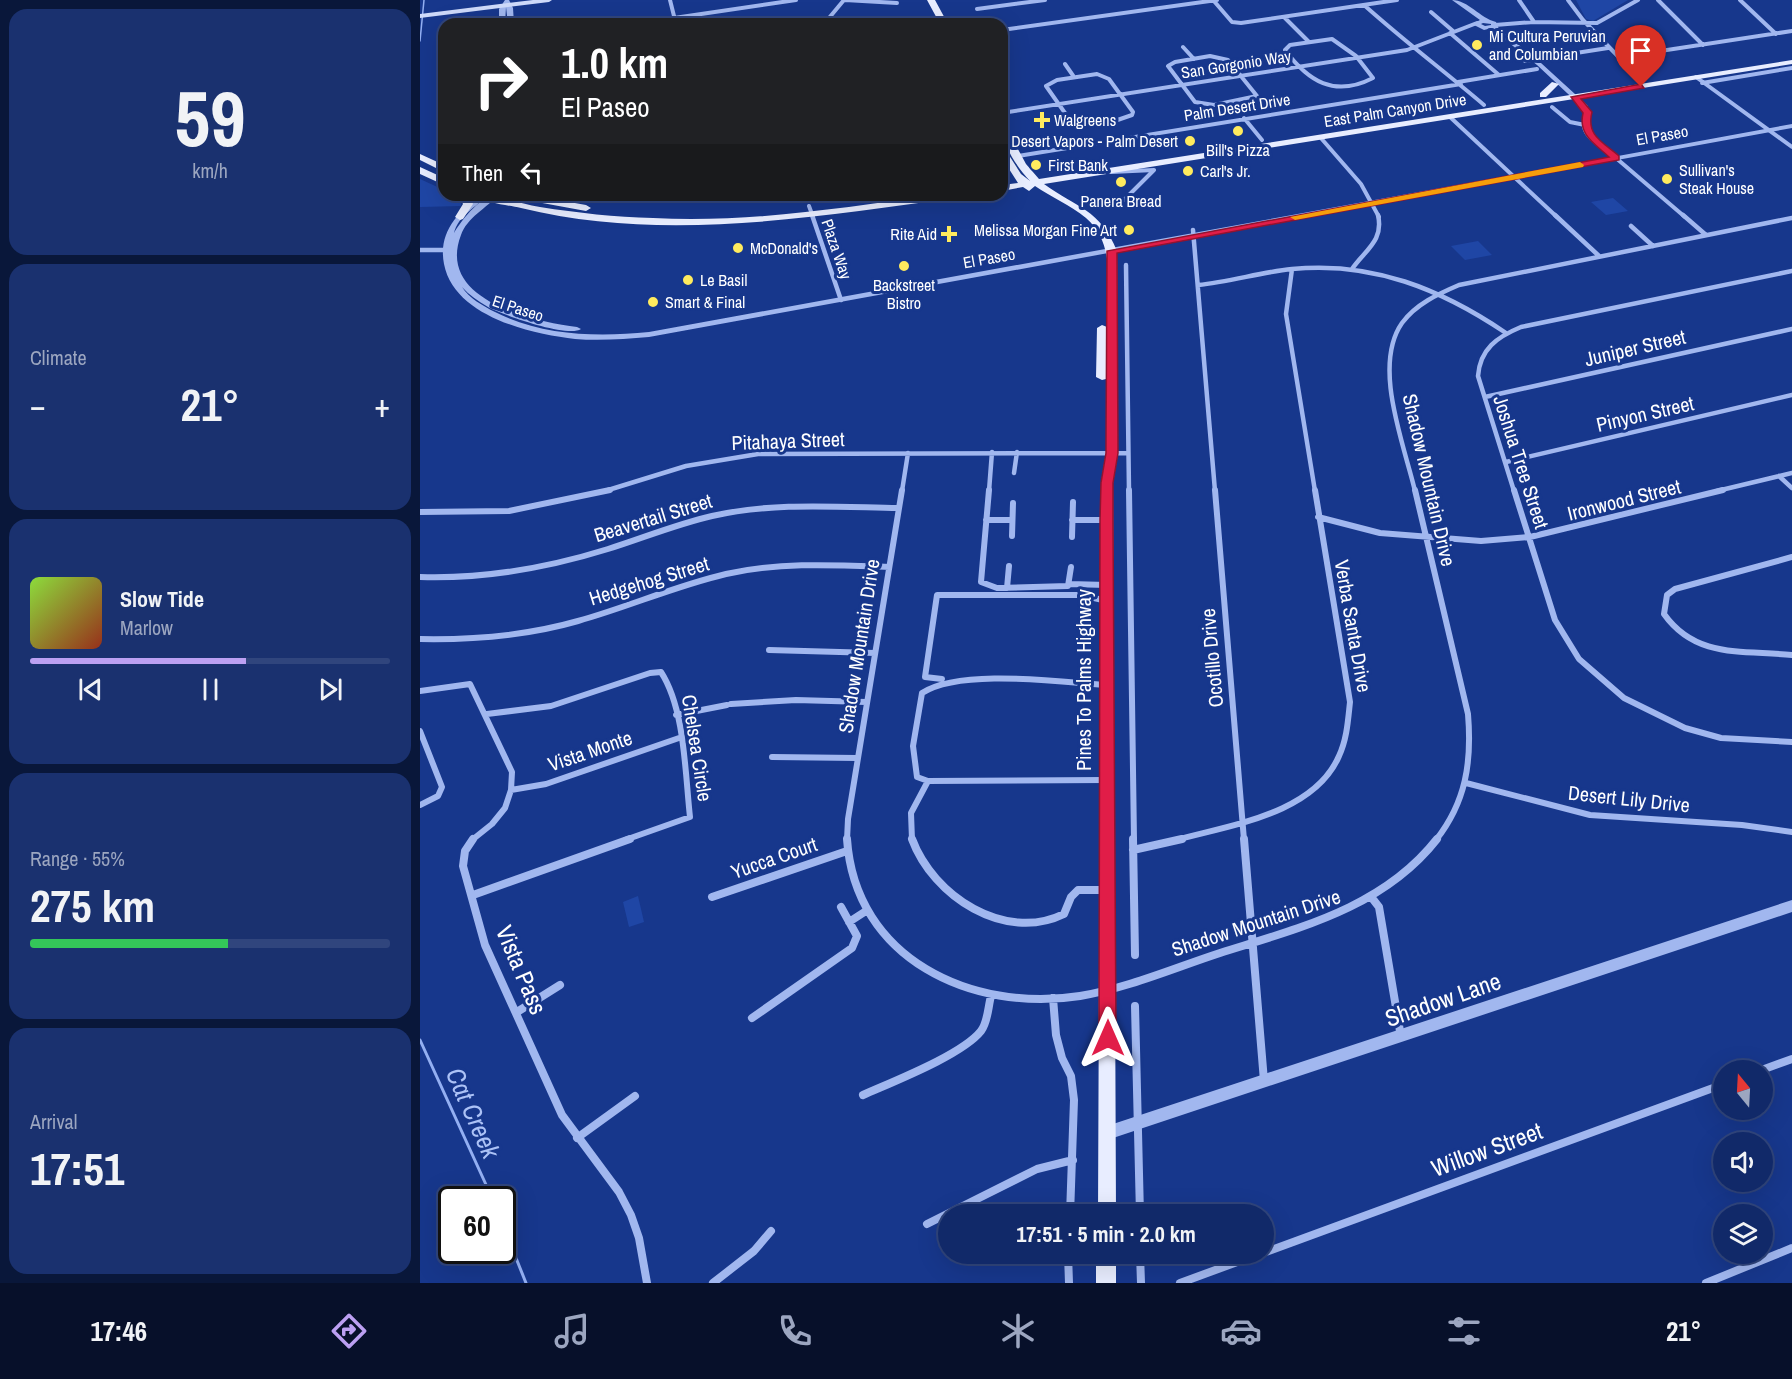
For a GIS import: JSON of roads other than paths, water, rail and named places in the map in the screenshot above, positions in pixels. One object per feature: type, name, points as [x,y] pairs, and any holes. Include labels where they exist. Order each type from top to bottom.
[{"type":"main road","points":[[420,11],[432,12],[549,0]]},
{"type":"main road","points":[[931,0],[941,18]]},
{"type":"main road","points":[[942,0],[952,18]]},
{"type":"main road","points":[[420,16],[432,12]]},
{"type":"main road","name":"East Palm Canyon Drive","points":[[1008,180],[1028,180],[1107,171],[1450,117],[1792,56]]},
{"type":"main road","name":"East Palm Canyon Drive","points":[[1008,186],[1028,180],[1262,140],[1543,95],[1699,80],[1792,62]]},
{"type":"main road","points":[[1699,80],[1697,74],[1733,66]]},
{"type":"main road","points":[[1543,95],[1555,84]]},
{"type":"main road","points":[[1320,137],[1319,134],[1322,133],[1369,123]]},
{"type":"main road","points":[[1008,138],[1028,180]]},
{"type":"main road","points":[[1225,152],[1260,144],[1262,140]]},
{"type":"main road","points":[[420,157],[438,167]]},
{"type":"main road","points":[[1008,158],[1028,180],[1084,220],[1107,248]]},
{"type":"main road","points":[[420,170],[438,180]]},
{"type":"main road","points":[[460,217],[468,204],[467,201]]},
{"type":"main road","points":[[506,201],[562,215],[631,222],[726,222],[897,201]]},
{"type":"main road","points":[[549,201],[605,211],[669,215],[811,210],[861,201]]},
{"type":"main road","name":"Pines To Palms Highway","points":[[1107,248],[1114,453],[1107,483],[1107,1204]]},
{"type":"main road","points":[[1106,1264],[1106,1283]]},
{"type":"street","points":[[670,0],[674,18],[796,0]]},
{"type":"street","points":[[735,0],[738,8]]},
{"type":"street","points":[[829,18],[844,0],[897,3]]},
{"type":"street","points":[[977,9],[1045,0]]},
{"type":"street","points":[[1008,29],[1215,0],[1232,22],[1240,23],[1397,0]]},
{"type":"street","points":[[1455,0],[1525,60],[1555,84],[1572,94]]},
{"type":"street","points":[[1519,0],[1531,22]]},
{"type":"street","points":[[1568,0],[1584,24],[1608,48],[1640,70],[1649,72]]},
{"type":"street","name":"San Gorgonio Way","points":[[1008,112],[1413,49],[1451,32],[1483,24],[1531,22],[1584,24],[1603,21],[1638,0]]},
{"type":"street","points":[[1658,0],[1703,45]]},
{"type":"street","points":[[1740,0],[1776,34]]},
{"type":"street","points":[[504,18],[508,3]]},
{"type":"street","points":[[508,3],[510,18]]},
{"type":"street","points":[[1364,5],[1413,49],[1460,83],[1484,105]]},
{"type":"street","points":[[1431,12],[1499,75]]},
{"type":"street","points":[[1284,17],[1310,42]]},
{"type":"street","points":[[1451,32],[1483,24],[1533,59],[1572,94],[1588,112],[1585,125],[1588,134],[1707,235]]},
{"type":"street","points":[[1622,58],[1792,31]]},
{"type":"street","points":[[1336,40],[1375,75],[1371,80],[1324,86],[1315,82],[1285,48],[1310,42],[1336,40]]},
{"type":"street","points":[[1184,46],[1194,59]]},
{"type":"street","points":[[1525,60],[1608,48]]},
{"type":"street","points":[[1215,56],[1225,58],[1257,96],[1231,103],[1202,105],[1195,102],[1168,66],[1175,62],[1194,59],[1215,56]]},
{"type":"street","points":[[1622,58],[1635,74]]},
{"type":"street","points":[[1065,64],[1074,77]]},
{"type":"street","points":[[1699,80],[1792,68]]},
{"type":"street","name":"Palm Desert Drive","points":[[1018,156],[1537,69]]},
{"type":"street","points":[[1102,75],[1109,79],[1133,112],[1130,118],[1086,126],[1069,121],[1046,86],[1052,81],[1074,77],[1102,75]]},
{"type":"street","points":[[1699,80],[1792,147]]},
{"type":"street","points":[[1231,103],[1239,112]]},
{"type":"street","points":[[1552,107],[1570,122],[1585,125]]},
{"type":"street","points":[[1450,117],[1599,256]]},
{"type":"street","points":[[1244,118],[1262,140]]},
{"type":"street","name":"El Paseo","points":[[1686,143],[1730,138],[1792,121]]},
{"type":"street","name":"El Paseo","points":[[442,250],[443,274],[454,291],[468,303],[503,322],[554,333],[600,337],[664,333],[899,283],[1792,126]]},
{"type":"street","points":[[1320,137],[1373,200],[1380,221],[1380,233],[1370,251],[1352,269]]},
{"type":"street","points":[[1107,171],[1154,170],[1124,200]]},
{"type":"street","points":[[442,250],[448,234],[460,217],[480,201]]},
{"type":"street","points":[[420,250],[452,250],[465,222],[482,201]]},
{"type":"street","name":"Plaza Way","points":[[811,210],[841,297]]},
{"type":"street","name":"Shadow Mountain Drive","points":[[908,453],[848,819],[847,851],[854,884],[866,911],[884,936],[908,958],[948,983],[991,996],[1028,999],[1053,998],[1108,990],[1325,920],[1372,898],[1405,875],[1437,840],[1454,811],[1466,783],[1470,745],[1468,714],[1390,387],[1387,362],[1398,327],[1410,313],[1441,292],[1488,278],[1792,218]]},
{"type":"street","points":[[1631,226],[1653,246]]},
{"type":"street","name":"Ocotillo Drive","points":[[1193,233],[1264,1082]]},
{"type":"street","name":"El Paseo","points":[[452,250],[457,276],[478,297],[522,318],[569,328],[648,327],[841,297],[875,294],[1037,264],[1107,248]]},
{"type":"street","points":[[972,276],[975,272],[1007,264],[1020,267]]},
{"type":"street","points":[[1126,265],[1114,453],[1133,850],[1135,955]]},
{"type":"street","points":[[1198,285],[1292,269],[1352,269],[1405,279],[1441,292],[1462,303],[1506,333]]},
{"type":"street","name":"Verba Santa Drive","points":[[1133,850],[1282,809],[1308,793],[1329,774],[1343,752],[1349,727],[1350,702],[1286,314],[1286,300],[1293,275],[1292,269]]},
{"type":"street","name":"Joshua Tree Street","points":[[1792,271],[1506,333],[1491,343],[1482,353],[1478,365],[1478,376],[1555,620],[1579,659],[1599,679],[1640,708],[1685,728],[1721,738],[1792,742]]},
{"type":"street","points":[[875,294],[897,286],[899,283]]},
{"type":"street","name":"Juniper Street","points":[[1485,397],[1792,329]]},
{"type":"street","name":"Pinyon Street","points":[[1506,462],[1792,395]]},
{"type":"street","points":[[992,452],[981,582],[989,587],[1007,588],[1063,587],[1069,584],[1107,585]]},
{"type":"street","points":[[1014,473],[1017,452]]},
{"type":"street","name":"Pitahaya Street","points":[[420,512],[509,511],[537,507],[593,495],[686,466],[758,454],[1114,453]]},
{"type":"street","name":"Ironwood Street","points":[[1318,518],[1380,533],[1425,538],[1481,541],[1530,537],[1792,473]]},
{"type":"street","points":[[1779,476],[1792,488]]},
{"type":"street","points":[[1072,537],[1073,502]]},
{"type":"street","points":[[1012,536],[1013,503]]},
{"type":"street","name":"Beavertail Street","points":[[420,577],[451,579],[515,572],[591,554],[713,516],[753,509],[805,506],[898,508]]},
{"type":"street","points":[[986,520],[1012,520]]},
{"type":"street","points":[[1072,520],[1107,520]]},
{"type":"street","points":[[1792,557],[1675,589],[1667,595],[1664,604],[1664,614],[1675,631],[1698,645],[1792,655]]},
{"type":"street","name":"Hedgehog Street","points":[[420,639],[484,640],[553,628],[699,581],[753,569],[823,565],[889,567]]},
{"type":"street","points":[[1007,588],[1009,567]]},
{"type":"street","points":[[1069,584],[1071,567]]},
{"type":"street","points":[[1106,685],[996,679],[946,680],[925,677],[937,595],[1081,595],[1107,601]]},
{"type":"street","points":[[769,650],[875,652]]},
{"type":"street","name":"Chelsea Circle","points":[[473,895],[690,817],[675,698],[667,677],[661,672],[650,673],[551,706],[487,714]]},
{"type":"street","points":[[946,680],[929,685],[922,693],[913,767],[917,777],[928,781],[1106,780]]},
{"type":"street","points":[[420,691],[441,686],[470,684],[487,714],[513,772],[511,790]]},
{"type":"street","points":[[676,715],[729,705],[795,700],[866,702]]},
{"type":"street","points":[[420,731],[442,787],[438,796],[420,805]]},
{"type":"street","name":"Vista Monte","points":[[511,790],[546,784],[679,738]]},
{"type":"street","points":[[772,757],[858,758]]},
{"type":"street","points":[[928,781],[910,817],[911,836],[916,851],[928,869],[942,887],[960,901],[1012,924],[1039,923],[1064,914],[1071,894],[1077,889],[1107,890]]},
{"type":"street","name":"Desert Lily Drive","points":[[1466,783],[1537,804],[1590,815],[1750,826],[1792,832]]},
{"type":"street","name":"Vista Pass","points":[[511,790],[505,808],[492,824],[473,839],[465,851],[463,866],[473,895],[485,945],[562,1115],[619,1192],[631,1215],[639,1238],[647,1283]]},
{"type":"street","name":"Yucca Court","points":[[712,897],[847,851]]},
{"type":"street","points":[[1372,898],[1379,907],[1401,1037]]},
{"type":"street","name":"Shadow Lane","points":[[1107,1133],[1140,1124],[1792,906]]},
{"type":"street","points":[[752,1018],[852,948],[857,936],[841,907]]},
{"type":"street","points":[[849,922],[866,911]]},
{"type":"street","points":[[517,1012],[560,985]]},
{"type":"street","points":[[863,1095],[922,1068],[973,1039],[981,1032],[991,996]]},
{"type":"street","points":[[1053,998],[1062,1058],[1071,1076],[1073,1160],[1071,1204]]},
{"type":"street","points":[[1135,1006],[1140,1124],[1140,1204]]},
{"type":"street","points":[[1773,1066],[1792,1059]]},
{"type":"street","name":"Willow Street","points":[[1274,1248],[1713,1088]]},
{"type":"street","points":[[577,1138],[635,1096]]},
{"type":"street","points":[[927,1224],[1037,1169],[1073,1160]]},
{"type":"street","points":[[713,1283],[754,1251],[771,1230]]},
{"type":"street","points":[[1706,1283],[1792,1248]]},
{"type":"street","points":[[1068,1264],[1069,1283]]},
{"type":"street","points":[[1140,1264],[1141,1283]]},
{"type":"street","name":"Willow Street","points":[[1180,1283],[1231,1264]]},
{"type":"waterway","name":"Cat Creek","points":[[420,41],[424,0]]},
{"type":"waterway","name":"Cat Creek","points":[[420,1040],[487,1186]]},
{"type":"waterway","name":"Cat Creek","points":[[516,1258],[526,1283]]},
{"type":"place","name":"Mi Cultura Peruvian and Columbian","points":[[1477,45]]},
{"type":"place","name":"Walgreens","points":[[1042,120]]},
{"type":"place","name":"Bill's Pizza","points":[[1238,131]]},
{"type":"place","name":"Desert Vapors - Palm Desert","points":[[1190,141]]},
{"type":"place","name":"First Bank","points":[[1036,165]]},
{"type":"place","name":"Carl's Jr.","points":[[1188,171]]},
{"type":"place","name":"Sullivan's Steak House","points":[[1667,179]]},
{"type":"place","name":"Panera Bread","points":[[1121,182]]},
{"type":"place","name":"Melissa Morgan Fine Art","points":[[1129,230]]},
{"type":"place","name":"Rite Aid","points":[[949,234]]},
{"type":"place","name":"McDonald's","points":[[738,248]]},
{"type":"place","name":"Backstreet Bistro","points":[[904,266]]},
{"type":"place","name":"Le Basil","points":[[688,280]]},
{"type":"place","name":"Smart & Final","points":[[653,302]]}]
